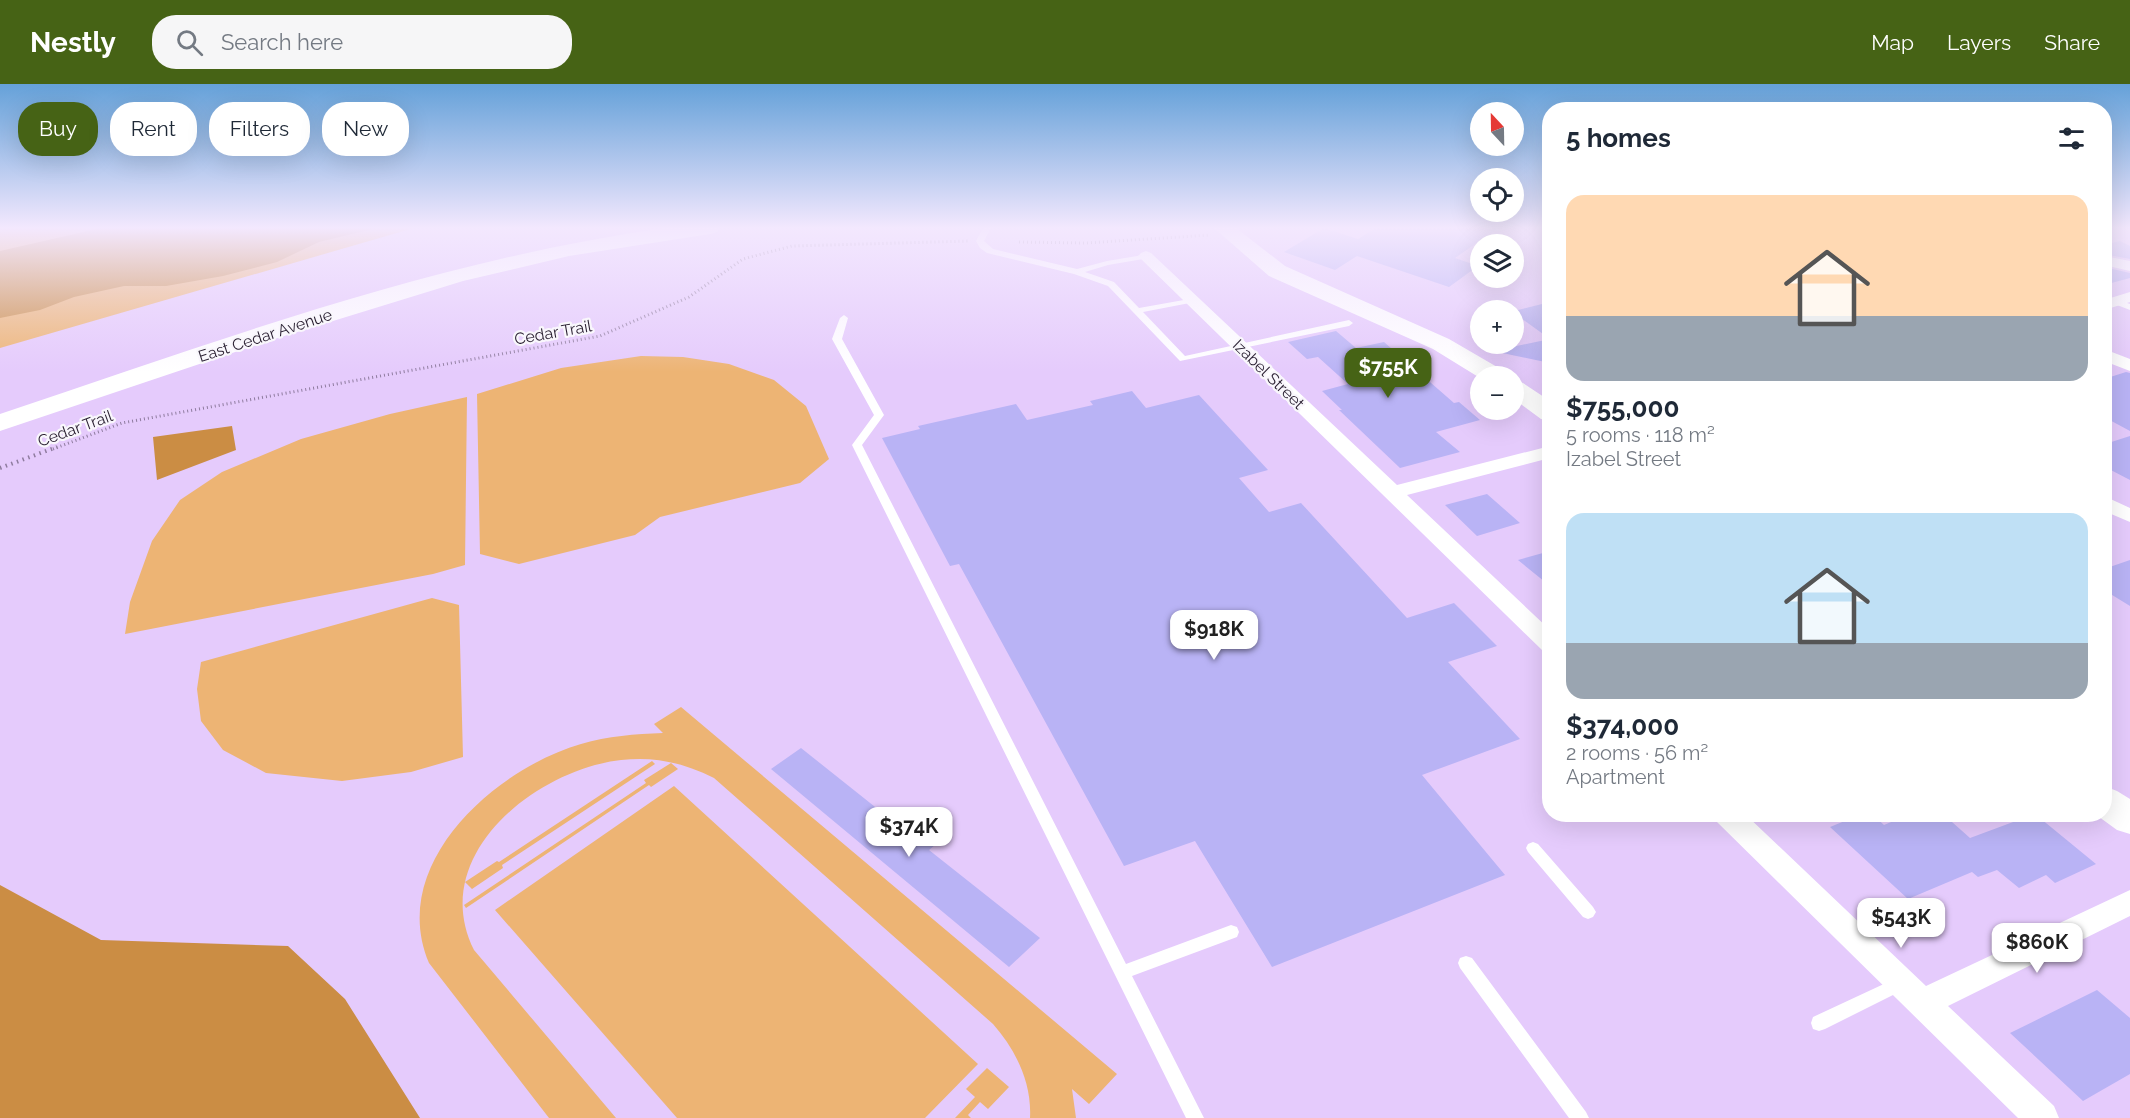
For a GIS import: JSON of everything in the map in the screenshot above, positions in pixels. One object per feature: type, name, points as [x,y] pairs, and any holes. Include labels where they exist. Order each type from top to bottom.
[{"type":"street","points":[[343,309],[372,292],[425,276]]},
{"type":"street","name":"East Cedar Avenue","points":[[0,423],[343,309],[461,276]]},
{"type":"street","name":"Izabel Street","points":[[1167,276],[1542,636]]},
{"type":"street","points":[[1289,276],[1441,344],[1478,366]]},
{"type":"street","points":[[2112,358],[2130,366]]},
{"type":"street","points":[[1524,395],[1542,407]]},
{"type":"street","points":[[1391,492],[1542,454]]},
{"type":"street","points":[[2112,506],[2130,516]]},
{"type":"street","points":[[2112,807],[2130,819]]},
{"type":"street","points":[[1734,822],[2042,1118]]},
{"type":"street","points":[[1912,993],[2130,902]]},
{"type":"lane","points":[[1089,276],[1111,284],[1183,358],[1349,323]]},
{"type":"lane","points":[[1137,311],[1191,300]]},
{"type":"lane","points":[[844,318],[837,339],[879,416],[857,445],[1195,1118]]},
{"type":"lane","points":[[1533,848],[1588,912]]},
{"type":"lane","points":[[1122,973],[1231,932]]},
{"type":"lane","points":[[1466,963],[1580,1118]]},
{"type":"lane","points":[[1819,1023],[1912,993]]},
{"type":"path","name":"Cedar Trail","points":[[0,468],[122,423],[600,336],[688,297],[717,276]]},
{"type":"shaded area","points":[[0,276],[248,276],[0,348]]},
{"type":"shaded area","points":[[0,276],[222,276],[166,286],[124,286],[74,297],[40,310],[0,318]]},
{"type":"shaded area","points":[[641,356],[683,357],[729,364],[774,380],[806,406],[829,459],[800,483],[660,517],[635,535],[519,564],[480,554],[477,394],[561,368]]},
{"type":"shaded area","points":[[467,397],[465,565],[433,574],[125,634],[130,602],[152,541],[180,500],[222,472],[301,439],[390,414]]},
{"type":"shaded area","points":[[232,426],[236,450],[157,480],[153,437]]},
{"type":"shaded area","points":[[432,598],[459,605],[463,757],[411,772],[342,781],[266,773],[223,750],[201,721],[197,689],[201,662]]},
{"type":"shaded area","points":[[681,707],[1117,1074],[1089,1104],[1072,1089],[1076,1118],[1030,1118],[1028,1092],[1021,1068],[1009,1045],[993,1024],[714,778],[692,768],[669,762],[634,759],[588,767],[555,781],[524,800],[498,824],[477,851],[465,882],[463,915],[474,950],[616,1118],[549,1118],[429,963],[420,926],[423,891],[436,857],[457,826],[484,798],[515,775],[548,757],[581,744],[622,736],[663,733],[654,724]]},
{"type":"shaded area","points":[[652,761],[655,764],[502,865],[503,868],[472,889],[465,882],[497,861],[499,862]]},
{"type":"shaded area","points":[[671,763],[678,769],[651,787],[649,785],[466,908],[464,905],[646,783],[644,780]]},
{"type":"shaded area","points":[[674,786],[978,1064],[925,1118],[677,1118],[495,910]]},
{"type":"shaded area","points":[[0,885],[101,940],[288,946],[345,999],[420,1118],[0,1118]]},
{"type":"shaded area","points":[[987,1068],[1009,1087],[988,1109],[980,1102],[968,1115],[971,1118],[955,1118],[975,1097],[966,1089]]},
{"type":"building","points":[[1417,276],[1464,276],[1449,287]]},
{"type":"building","points":[[2112,276],[2130,278],[2112,283]]},
{"type":"building","points":[[1542,304],[1542,333],[1524,320],[1524,308]]},
{"type":"building","points":[[1336,331],[1356,348],[1384,342],[1454,403],[1459,402],[1470,411],[1470,420],[1480,420],[1436,432],[1460,452],[1400,468],[1322,391],[1348,384],[1318,357],[1307,359],[1288,342]]},
{"type":"building","points":[[1542,341],[1542,361],[1507,354],[1524,354],[1524,344]]},
{"type":"building","points":[[2130,373],[2130,431],[2112,421],[2112,376]]},
{"type":"building","points":[[1132,391],[1146,408],[1199,395],[1268,470],[1239,478],[1269,512],[1301,503],[1407,618],[1454,603],[1497,646],[1448,662],[1520,739],[1422,775],[1505,875],[1272,967],[1195,841],[1124,866],[959,564],[950,566],[882,438],[920,429],[918,426],[1016,404],[1027,420],[1093,405],[1090,401]]},
{"type":"building","points":[[2130,436],[2130,480],[2112,471],[2112,442]]},
{"type":"building","points":[[1487,494],[1520,523],[1477,536],[1445,505]]},
{"type":"building","points":[[1542,553],[1542,580],[1518,560]]},
{"type":"building","points":[[2130,560],[2130,606],[2112,595],[2112,566]]},
{"type":"building","points":[[801,748],[894,822],[899,817],[935,845],[929,850],[1040,938],[1009,967],[771,769]]},
{"type":"building","points":[[1842,822],[1881,822],[1884,825],[1891,822],[1952,822],[1970,838],[2013,822],[2045,822],[2096,864],[2055,883],[2046,875],[2019,888],[1997,870],[1978,877],[1972,872],[1908,899],[1830,827]]},
{"type":"building","points":[[2097,990],[2130,1018],[2130,1074],[2083,1101],[2010,1033]]}]
